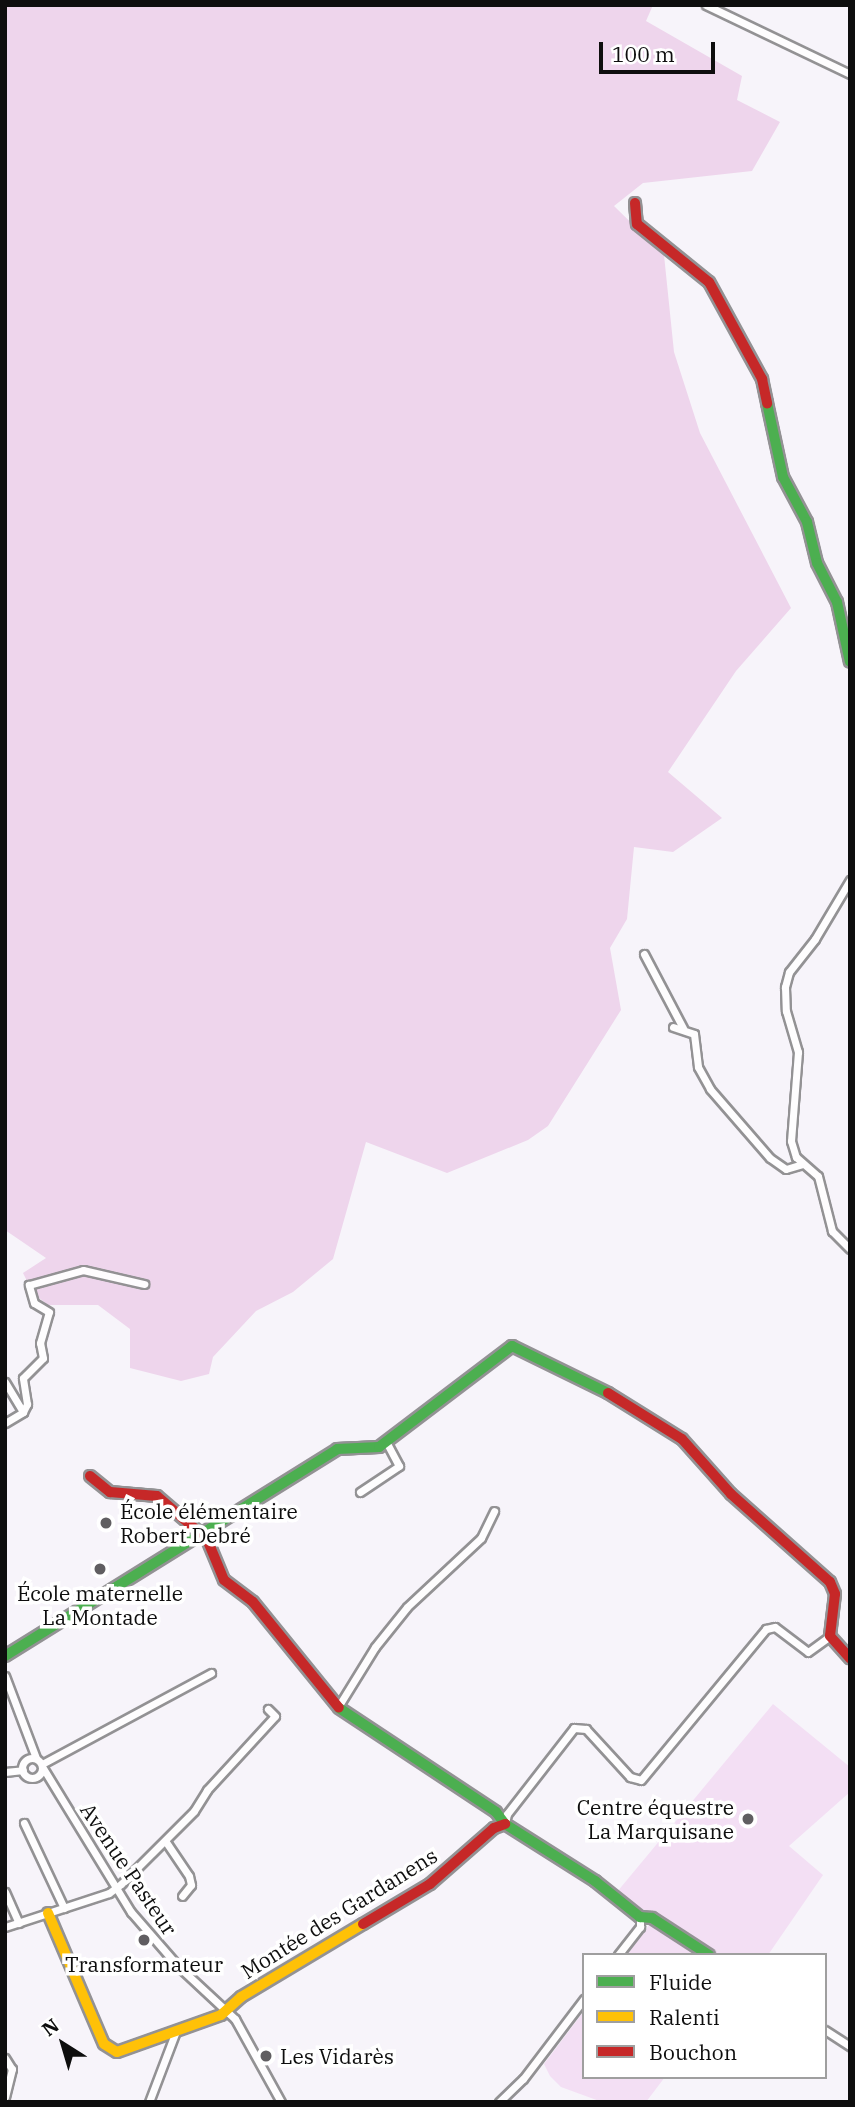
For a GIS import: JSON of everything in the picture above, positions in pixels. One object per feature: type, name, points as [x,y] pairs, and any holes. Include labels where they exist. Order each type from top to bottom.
[{"type":"street","points":[[706,5],[850,74]]},
{"type":"street","points":[[635,202],[637,224],[709,282],[762,379],[783,477],[807,522],[817,563],[836,602],[850,662]]},
{"type":"street","points":[[850,880],[789,972],[785,987],[786,1011],[798,1052],[791,1141],[802,1164],[818,1176],[828,1225],[850,1249]]},
{"type":"street","points":[[644,954],[683,1028]]},
{"type":"street","points":[[673,1027],[683,1028],[694,1034],[698,1067],[719,1100],[779,1167],[791,1169],[802,1164]]},
{"type":"street","points":[[5,1423],[23,1412],[27,1404],[23,1378],[40,1364],[40,1343],[50,1316],[30,1297],[29,1284],[83,1270],[144,1284]]},
{"type":"street","points":[[5,1656],[201,1537],[337,1449],[370,1449],[386,1441],[512,1346],[617,1398],[682,1439],[731,1494],[830,1582],[835,1594],[830,1636],[808,1652],[775,1627],[765,1629],[641,1780],[631,1777],[586,1729],[574,1728],[507,1814],[505,1824]]},
{"type":"street","points":[[5,1382],[23,1412]]},
{"type":"street","points":[[360,1492],[399,1466],[401,1461],[386,1441]]},
{"type":"street","points":[[90,1476],[96,1485],[110,1492],[157,1496],[211,1543],[224,1580],[253,1602],[338,1707],[496,1812],[505,1824],[595,1881],[640,1917],[652,1918],[706,1953]]},
{"type":"street","points":[[338,1707],[375,1647],[407,1607],[481,1538],[494,1511]]},
{"type":"street","points":[[830,1636],[850,1658]]},
{"type":"street","points":[[26,1759],[40,1763],[211,1672]]},
{"type":"street","name":"Avenue Pasteur","points":[[5,1676],[32,1747],[51,1786],[115,1888],[156,1944],[227,2010],[251,2042],[281,2102]]},
{"type":"street","points":[[5,1927],[115,1888],[166,1842],[275,1716],[268,1709]]},
{"type":"street","points":[[5,1772],[23,1770],[32,1747]]},
{"type":"street","points":[[36,1777],[40,1763]]},
{"type":"street","name":"Avenue Pasteur","points":[[23,1770],[51,1786]]},
{"type":"street","points":[[24,1823],[64,1908]]},
{"type":"street","name":"Montée des Gardanens","points":[[48,1913],[110,2052],[176,2031],[227,2010],[261,1985],[430,1884],[494,1828],[505,1824]]},
{"type":"street","points":[[166,1842],[190,1876],[191,1885],[182,1896]]},
{"type":"street","points":[[5,1892],[19,1923]]},
{"type":"street","points":[[620,1953],[640,1927],[640,1917]]},
{"type":"street","points":[[499,2102],[523,2079],[582,2002]]},
{"type":"street","points":[[149,2102],[176,2031]]},
{"type":"street","points":[[827,2031],[850,2046]]},
{"type":"street","points":[[5,2058],[12,2070],[5,2097]]},
{"type":"shaded area","points":[[5,5],[653,5],[646,21],[742,76],[737,100],[780,122],[752,171],[643,183],[614,206],[664,255],[674,352],[700,433],[791,608],[736,671],[668,772],[722,818],[673,852],[634,847],[627,919],[610,948],[621,1010],[548,1126],[528,1140],[447,1173],[366,1142],[333,1259],[293,1292],[256,1311],[213,1357],[209,1374],[181,1381],[130,1368],[130,1329],[98,1305],[48,1305],[33,1293],[23,1273],[46,1258],[5,1230]]},
{"type":"shaded area","name":"Centre équestre La Marquisane","points":[[773,1704],[850,1767],[850,1792],[789,1846],[823,1875],[769,1953],[709,1953],[617,1892]]},
{"type":"shaded area","points":[[652,1921],[703,1953],[628,1953]]},
{"type":"shaded area","points":[[582,2014],[582,2079],[663,2079],[646,2102],[602,2102],[561,2087],[550,2076],[544,2064]]},
{"type":"traffic: fast","points":[[767,403],[783,477],[807,522],[817,563],[837,602],[850,662]]},
{"type":"traffic: fast","points":[[5,1656],[337,1449],[379,1447],[512,1346],[608,1393]]},
{"type":"traffic: fast","points":[[339,1708],[496,1812],[505,1824],[595,1881],[640,1917],[652,1918],[706,1953]]},
{"type":"traffic: slow","points":[[48,1913],[104,2044],[117,2052],[221,2015],[241,1997],[363,1924]]},
{"type":"traffic: jam","points":[[635,203],[637,224],[709,282],[762,379],[767,403]]},
{"type":"traffic: jam","points":[[608,1393],[682,1439],[731,1494],[830,1582],[835,1594],[830,1636],[850,1658]]},
{"type":"traffic: jam","points":[[90,1476],[110,1492],[157,1496],[207,1539],[224,1580],[253,1602],[339,1708]]},
{"type":"traffic: jam","points":[[363,1924],[430,1884],[494,1828],[505,1824]]},
{"type":"place","name":"École élémentaire Robert Debré","points":[[106,1523]]},
{"type":"place","name":"École maternelle La Montade","points":[[100,1569]]},
{"type":"place","name":"Centre équestre La Marquisane","points":[[748,1819]]},
{"type":"place","name":"Transformateur","points":[[144,1940]]},
{"type":"place","name":"Les Vidarès","points":[[266,2056]]}]
